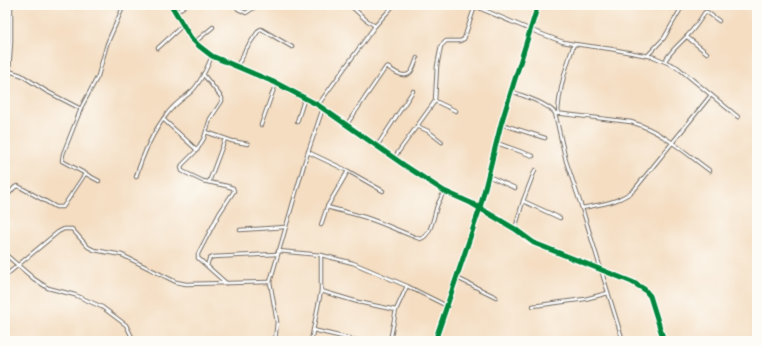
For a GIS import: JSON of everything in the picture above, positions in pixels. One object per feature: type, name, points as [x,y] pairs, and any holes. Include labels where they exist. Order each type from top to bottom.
[{"type":"street","points":[[5,79],[9,71],[11,5]]},
{"type":"street","points":[[99,181],[62,161],[63,154],[81,109],[98,76],[107,44],[124,5]]},
{"type":"street","points":[[171,5],[195,42],[212,56],[276,83],[318,104],[394,158],[444,191],[480,208],[515,229],[534,243],[632,282],[644,289],[650,296],[664,341]]},
{"type":"street","points":[[176,12],[186,5]]},
{"type":"street","points":[[235,5],[242,12],[246,13],[258,5]]},
{"type":"street","points":[[350,5],[375,26]]},
{"type":"street","points":[[318,104],[375,26],[394,5]]},
{"type":"street","points":[[435,341],[480,208],[501,124],[538,5]]},
{"type":"street","points":[[648,55],[664,38],[683,5]]},
{"type":"street","points":[[394,158],[435,100],[436,73],[441,46],[446,41],[460,41],[464,39],[474,6],[531,30],[574,44],[648,55],[665,61],[677,68],[738,116]]},
{"type":"street","points":[[665,61],[674,48],[687,37],[705,12],[719,21]]},
{"type":"street","points":[[158,48],[184,25]]},
{"type":"street","points":[[195,42],[213,27]]},
{"type":"street","points":[[236,67],[244,52],[261,29],[292,47]]},
{"type":"street","points":[[687,37],[707,53]]},
{"type":"street","points":[[558,114],[563,78],[574,44]]},
{"type":"street","points":[[136,177],[143,155],[150,140],[176,103],[193,90],[212,56]]},
{"type":"street","points":[[347,124],[386,67],[399,74],[407,75],[410,73],[417,58]]},
{"type":"street","points":[[9,71],[21,75],[46,91],[81,109]]},
{"type":"street","points":[[203,74],[222,98],[222,101],[210,119],[204,138],[197,150],[182,166],[181,170],[203,181],[232,187],[234,191],[219,214],[198,254],[198,258],[226,283]]},
{"type":"street","points":[[261,125],[276,83]]},
{"type":"street","points":[[378,146],[413,91]]},
{"type":"street","points":[[511,91],[543,105],[552,110],[555,114],[566,161],[602,270],[623,341]]},
{"type":"street","points":[[582,208],[617,201],[626,197],[634,190],[651,171],[672,142],[711,95]]},
{"type":"street","points":[[298,122],[305,97]]},
{"type":"street","points":[[435,100],[456,111]]},
{"type":"street","points":[[275,341],[277,322],[270,282],[285,227],[323,108]]},
{"type":"street","points":[[555,114],[631,122],[642,125],[662,135],[710,171]]},
{"type":"street","points":[[163,120],[197,150]]},
{"type":"street","points":[[501,124],[545,138]]},
{"type":"street","points":[[417,126],[428,131],[442,142]]},
{"type":"street","points":[[206,132],[226,139],[248,144]]},
{"type":"street","points":[[208,182],[226,139]]},
{"type":"street","points":[[497,143],[532,156]]},
{"type":"street","points":[[308,152],[348,170],[383,191]]},
{"type":"street","points":[[321,225],[328,206],[348,170]]},
{"type":"street","points":[[515,229],[523,201],[535,170]]},
{"type":"street","points":[[5,198],[15,187],[18,186],[56,208],[60,208],[63,207],[85,174]]},
{"type":"street","points":[[488,176],[514,188]]},
{"type":"street","points":[[328,206],[342,212],[369,218],[420,239],[426,235],[431,226],[437,206],[444,191]]},
{"type":"street","points":[[523,201],[560,218]]},
{"type":"street","points":[[240,230],[285,227]]},
{"type":"street","points":[[5,276],[64,228],[72,229],[88,247],[94,250],[122,255],[176,282],[186,284],[270,282]]},
{"type":"street","points":[[207,266],[210,259],[213,257],[278,252],[322,255],[353,262],[447,306]]},
{"type":"street","points":[[5,254],[34,279],[48,288],[75,295],[102,307],[126,325],[134,341]]},
{"type":"street","points":[[311,341],[321,291],[322,255]]},
{"type":"street","points":[[457,278],[496,297]]},
{"type":"street","points":[[390,341],[396,310],[407,286]]},
{"type":"street","points":[[321,291],[358,302],[396,310]]},
{"type":"street","points":[[533,306],[608,293]]},
{"type":"street","points":[[313,330],[360,341]]},
{"type":"cycle path","points":[[171,5],[191,38],[212,56],[276,83],[318,105],[444,191],[471,203],[515,229],[534,243],[632,282],[644,289],[650,296],[664,341]]},
{"type":"cycle path","points":[[435,341],[480,208],[501,124],[538,5]]}]
